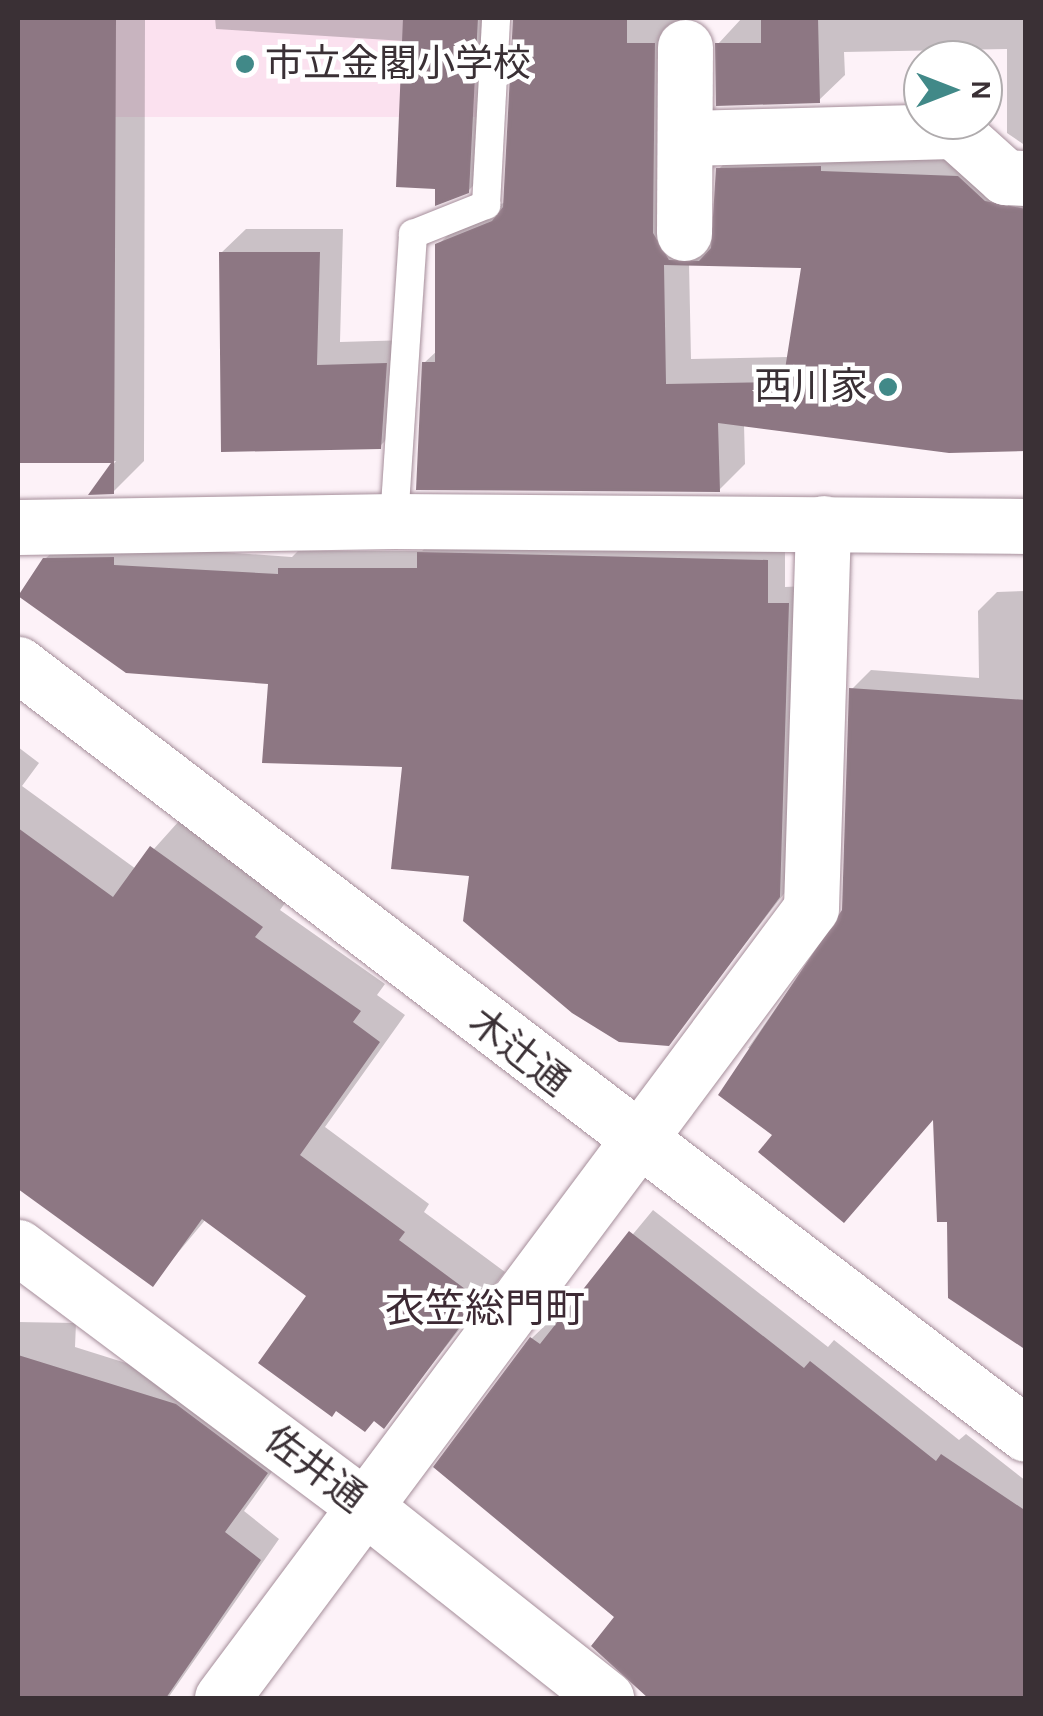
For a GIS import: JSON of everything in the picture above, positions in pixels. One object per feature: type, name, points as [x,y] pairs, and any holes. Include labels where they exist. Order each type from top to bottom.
[{"type":"street","points":[[684,233],[685,47]]},
{"type":"street","points":[[686,138],[954,131],[1005,177],[1026,178]]},
{"type":"street","points":[[18,527],[394,521],[1026,526]]},
{"type":"street","points":[[222,1698],[811,908],[823,523]]},
{"type":"street","name":"木辻通","points":[[18,664],[638,1144],[1026,1434]]},
{"type":"street","name":"佐井通","points":[[18,1247],[365,1507],[606,1698]]},
{"type":"lane","points":[[394,521],[413,234],[486,204],[496,18]]},
{"type":"shaded area","name":"市立金閣小学校","points":[[18,18],[476,18],[476,117],[18,117]]},
{"type":"building","points":[[18,18],[116,18],[114,494],[88,495],[111,463],[18,463]]},
{"type":"building","points":[[403,18],[478,18],[469,193],[435,206],[435,189],[396,187]]},
{"type":"building","points":[[513,18],[627,18],[627,43],[655,43],[653,233],[669,260],[699,261],[711,248],[716,168],[821,166],[821,171],[958,176],[985,201],[1026,209],[1026,451],[949,453],[718,423],[720,492],[416,490],[422,362],[435,362],[435,244],[492,221],[503,207]],"holes":[[[664,265],[801,268],[783,382],[666,384]]]},
{"type":"building","points":[[761,18],[818,18],[820,103],[716,106],[715,43],[761,43]]},
{"type":"building","points":[[219,252],[320,252],[317,365],[387,363],[381,449],[221,452]]},
{"type":"building","points":[[417,552],[768,560],[768,603],[789,603],[780,897],[669,1046],[619,1042],[572,1013],[463,921],[469,876],[391,869],[402,767],[262,763],[268,684],[126,673],[18,596],[43,558],[114,557],[114,565],[278,574],[278,568],[417,568]]},
{"type":"building","points":[[849,688],[1026,700],[1026,1350],[948,1298],[947,1222],[937,1222],[933,1120],[844,1223],[758,1152],[772,1135],[718,1095],[842,910]]},
{"type":"building","points":[[18,828],[113,897],[150,846],[263,927],[255,937],[361,1011],[353,1022],[380,1042],[300,1155],[405,1232],[399,1240],[480,1300],[384,1429],[374,1421],[365,1432],[336,1411],[332,1417],[258,1363],[306,1296],[202,1219],[153,1287],[18,1189]]},
{"type":"building","points":[[629,1231],[804,1368],[810,1361],[936,1461],[941,1454],[1026,1511],[1026,1698],[648,1698],[591,1646],[614,1617],[433,1467],[530,1337],[540,1344]]},
{"type":"building","points":[[18,1355],[176,1404],[268,1473],[225,1532],[261,1560],[166,1698],[18,1698]]},
{"type":"place","name":"市立金閣小学校","points":[[245,64]]},
{"type":"place","name":"西川家","points":[[888,387]]},
{"type":"district","name":"衣笠総門町","points":[[485,1309]]}]
